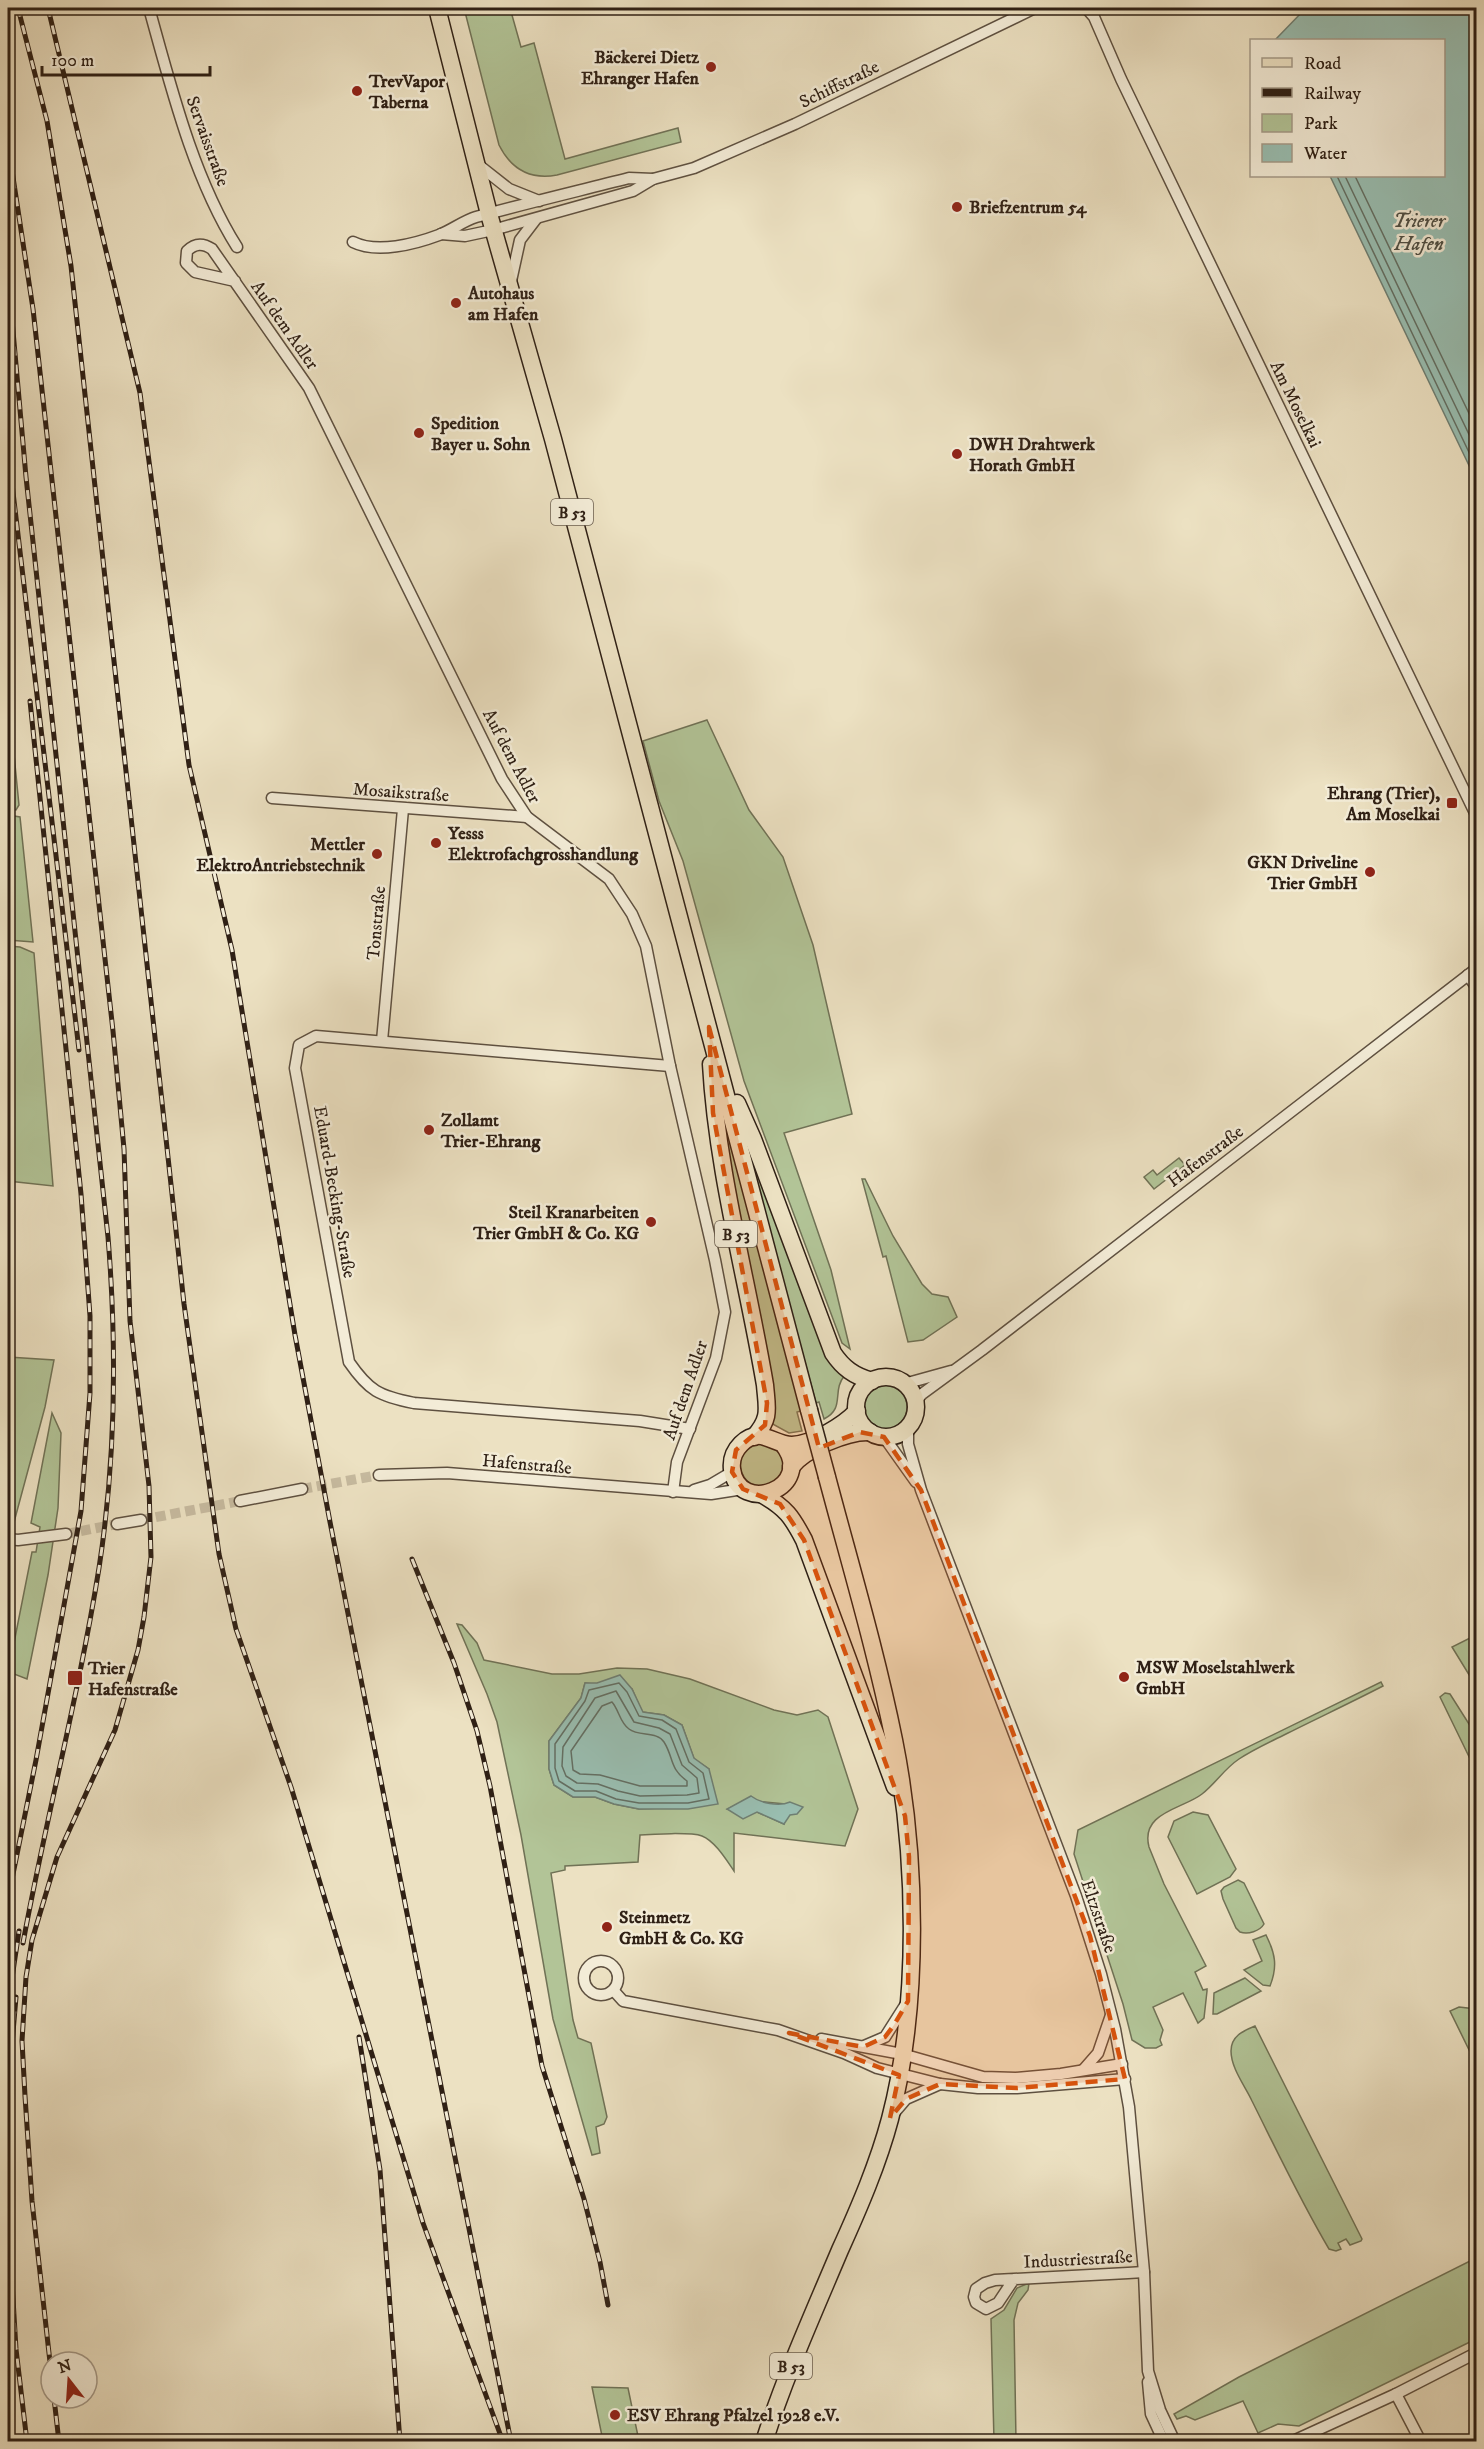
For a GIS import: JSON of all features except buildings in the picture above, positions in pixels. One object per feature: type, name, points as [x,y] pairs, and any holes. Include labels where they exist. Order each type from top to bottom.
[{"type":"main road","name":"B 53","points":[[437,8],[491,222],[553,439],[885,1697],[898,1760],[905,1816],[911,1906],[908,2001],[899,2074],[890,2118],[863,2197],[780,2392],[764,2442]]},
{"type":"main road","name":"B 53","points":[[708,1027],[713,1113],[765,1385],[767,1418],[765,1425],[754,1437],[744,1441],[736,1450],[732,1461],[732,1472]]},
{"type":"main road","name":"B 53","points":[[715,1051],[753,1139],[833,1353],[844,1368],[859,1377],[872,1381],[889,1377],[904,1384]]},
{"type":"main road","points":[[754,1437],[764,1436],[783,1444],[800,1444],[816,1437],[851,1418],[856,1411],[859,1394],[872,1381]]},
{"type":"main road","points":[[763,1495],[782,1486],[797,1459],[848,1434],[897,1434],[908,1427],[915,1411],[915,1402],[904,1384]]},
{"type":"main road","points":[[856,1411],[861,1423],[877,1434]]},
{"type":"main road","points":[[783,1444],[789,1455],[791,1467]]},
{"type":"main road","points":[[732,1472],[743,1489],[763,1495],[780,1504],[792,1517],[804,1540],[905,1816]]},
{"type":"street","name":"Servaisstraße","points":[[149,8],[176,103],[218,217],[237,247]]},
{"type":"street","name":"Schiffstraße","points":[[491,222],[539,217],[633,191],[653,179],[694,168],[795,124],[1035,8]]},
{"type":"street","name":"Am Moselkai","points":[[1086,8],[1094,17],[1121,79],[1476,815]]},
{"type":"street","points":[[476,162],[509,189],[539,201]]},
{"type":"street","name":"Schiffstraße","points":[[491,222],[539,201],[629,178],[653,179]]},
{"type":"street","points":[[510,287],[520,240],[528,227],[539,217]]},
{"type":"street","points":[[353,242],[361,246],[390,246],[441,234],[465,221],[491,222]]},
{"type":"street","points":[[441,234],[465,236],[491,222]]},
{"type":"street","name":"Auf dem Adler","points":[[235,281],[195,272],[186,263],[187,251],[195,245],[208,246],[235,281],[309,388],[502,779],[527,817],[609,879],[632,914],[646,946],[670,1066],[714,1254],[725,1312],[716,1358],[678,1462],[673,1492]]},
{"type":"street","name":"Mosaikstraße","points":[[272,798],[527,817]]},
{"type":"street","name":"Tonstraße","points":[[382,1041],[403,809]]},
{"type":"street","points":[[1472,972],[1476,987]]},
{"type":"street","name":"Hafenstraße","points":[[915,1402],[922,1394],[1472,972]]},
{"type":"street","name":"Eduard-Becking-Straße","points":[[670,1066],[316,1036],[299,1045],[296,1057],[296,1068],[349,1362],[366,1385],[390,1399],[414,1403],[640,1421],[690,1429]]},
{"type":"street","name":"Hafenstraße","points":[[904,1384],[954,1370]]},
{"type":"street","name":"Eltzstraße","points":[[908,1427],[908,1444],[921,1490],[974,1623],[1079,1906],[1101,1974],[1125,2079],[1144,2272],[1149,2377],[1147,2390],[1150,2414],[1164,2442]]},
{"type":"street","name":"Eltzstraße","points":[[877,1434],[921,1490]]},
{"type":"street","name":"Hafenstraße","points":[[673,1492],[700,1489],[732,1472]]},
{"type":"street","name":"Hafenstraße","points":[[379,1475],[447,1473],[711,1494],[743,1489]]},
{"type":"street","points":[[240,1501],[302,1489]]},
{"type":"street","points":[[117,1524],[141,1520]]},
{"type":"street","points":[[8,1539],[18,1540],[66,1534]]},
{"type":"street","points":[[614,1990],[622,2001],[902,2054],[982,2077],[1016,2078],[1061,2074],[1122,2064]]},
{"type":"street","points":[[863,2047],[885,2037],[908,2001]]},
{"type":"street","points":[[1084,2069],[1098,2053],[1111,2015]]},
{"type":"street","points":[[789,2033],[899,2074],[940,2084],[978,2088],[1017,2088],[1125,2079]]},
{"type":"street","points":[[890,2118],[906,2098],[940,2084]]},
{"type":"street","name":"Industriestraße","points":[[1014,2279],[1144,2272]]},
{"type":"street","points":[[1291,2442],[1396,2394],[1476,2353]]},
{"type":"street","name":"Eltzstraße","points":[[1149,2377],[1165,2422],[1175,2442]]},
{"type":"street","points":[[1396,2394],[1421,2442]]},
{"type":"highlighted area","points":[[709,1027],[819,1448],[860,1432],[884,1437],[921,1490],[1090,1936],[1125,2079],[1017,2088],[940,2084],[906,2099],[890,2118],[899,2075],[789,2033],[863,2047],[885,2037],[894,2025],[908,2001],[909,1857],[905,1816],[804,1540],[780,1504],[743,1489],[732,1472],[736,1450],[765,1425],[767,1403],[713,1113]]},
{"type":"green space","points":[[464,8],[510,8],[521,47],[534,43],[565,159],[678,128],[681,142],[557,175],[538,176],[522,171],[509,161],[499,145]]},
{"type":"green space","points":[[8,694],[19,805],[16,810],[8,809]]},
{"type":"green space","points":[[707,720],[749,810],[783,857],[813,945],[852,1114],[784,1133],[831,1270],[850,1349],[842,1343],[744,1081],[683,861],[659,801],[643,741]]},
{"type":"green space","points":[[8,815],[20,817],[33,942],[8,940]]},
{"type":"green space","points":[[8,946],[20,947],[34,953],[53,1186],[8,1181]]},
{"type":"green space","points":[[724,1117],[801,1411],[797,1412],[802,1431],[789,1433],[769,1422],[721,1118]]},
{"type":"green space","points":[[743,1134],[845,1375],[839,1387],[835,1410],[824,1419],[819,1402],[816,1403]]},
{"type":"green space","points":[[1179,1158],[1185,1165],[1154,1189],[1144,1177],[1153,1170],[1157,1175]]},
{"type":"green space","points":[[862,1179],[865,1179],[893,1236],[922,1284],[932,1294],[948,1297],[957,1317],[923,1340],[908,1342],[886,1256],[883,1257]]},
{"type":"green space","points":[[8,1357],[54,1360],[45,1407],[13,1526],[8,1525]]},
{"type":"green space","points":[[885,1385],[893,1386],[901,1391],[906,1399],[906,1415],[901,1423],[893,1428],[885,1429],[877,1428],[869,1423],[864,1415],[863,1407],[864,1399],[869,1391],[877,1386]]},
{"type":"green space","points":[[52,1413],[61,1433],[58,1508],[48,1575],[27,1679],[14,1674],[10,1663],[32,1552],[36,1552],[40,1527],[31,1523]]},
{"type":"green space","points":[[758,1444],[775,1449],[785,1464],[779,1481],[755,1488],[744,1477],[740,1464],[744,1453]]},
{"type":"green space","points":[[8,1555],[12,1560],[13,1583],[8,1632]]},
{"type":"green space","points":[[457,1624],[462,1625],[477,1643],[484,1660],[552,1674],[579,1674],[617,1668],[647,1669],[690,1679],[774,1710],[797,1715],[818,1710],[828,1717],[858,1809],[845,1846],[734,1833],[734,1871],[712,1842],[702,1836],[671,1834],[640,1835],[638,1862],[565,1866],[565,1870],[551,1873],[573,2020],[578,2038],[591,2043],[607,2117],[604,2124],[596,2127],[600,2153],[592,2155],[553,2019],[521,1835],[497,1722]],"holes":[[[585,1683],[632,1689],[642,1712],[664,1715],[682,1725],[694,1759],[709,1769],[662,1808],[639,1809],[595,1797],[573,1797],[554,1785],[549,1769],[549,1741],[581,1698]],[[745,1800],[785,1804],[784,1824],[757,1812],[728,1809]]]},
{"type":"green space","points":[[1476,1635],[1476,1686],[1452,1647]]},
{"type":"green space","points":[[1381,1682],[1383,1686],[1245,1755],[1229,1767],[1202,1794],[1165,1813],[1151,1826],[1148,1835],[1149,1847],[1164,1884],[1206,1966],[1195,1972],[1203,1990],[1207,1989],[1207,1991],[1204,2018],[1198,2023],[1183,1993],[1153,2007],[1163,2030],[1160,2040],[1162,2045],[1156,2048],[1145,2048],[1132,2040],[1123,2004],[1074,1854],[1078,1830]]},
{"type":"green space","points":[[1445,1693],[1450,1694],[1476,1735],[1476,1771],[1440,1697]]},
{"type":"green space","points":[[1193,1812],[1208,1815],[1236,1869],[1230,1877],[1197,1894],[1168,1837],[1174,1821]]},
{"type":"green space","points":[[1238,1880],[1244,1883],[1264,1924],[1254,1932],[1243,1933],[1236,1928],[1223,1899],[1221,1891],[1224,1887]]},
{"type":"green space","points":[[1266,1935],[1274,1960],[1274,1972],[1270,1986],[1263,1985],[1244,1970],[1262,1961],[1253,1940]]},
{"type":"green space","points":[[1245,1978],[1261,1991],[1213,2014],[1214,1993]]},
{"type":"green space","points":[[1459,2007],[1476,2009],[1476,2059],[1474,2060],[1450,2011]]},
{"type":"green space","points":[[1255,2026],[1361,2241],[1350,2245],[1346,2239],[1338,2243],[1341,2249],[1336,2251],[1329,2249],[1239,2077],[1233,2064],[1231,2051],[1233,2041],[1238,2035]]},
{"type":"green space","points":[[1476,2258],[1476,2339],[1299,2426],[1278,2424],[1258,2433],[1243,2401],[1195,2420],[1186,2416],[1177,2419],[1174,2414],[1239,2377]]},
{"type":"green space","points":[[1029,2283],[1028,2290],[1018,2303],[1014,2320],[1016,2441],[994,2441],[991,2319],[1004,2310],[1017,2288]]},
{"type":"green space","name":"ESV Ehrang Pfalzel 1928 e.V.","points":[[592,2387],[628,2388],[639,2441],[603,2441]]},
{"type":"water","name":"Trierer Hafen","points":[[1306,8],[1476,8],[1476,480],[1330,177],[1445,177],[1445,39],[1276,39]]},
{"type":"water","points":[[620,1675],[632,1689],[643,1712],[664,1715],[682,1725],[694,1758],[709,1769],[718,1804],[688,1809],[639,1809],[595,1797],[573,1797],[554,1785],[549,1769],[549,1741],[581,1698],[585,1683],[597,1683]]},
{"type":"water","points":[[751,1796],[770,1804],[790,1802],[803,1807],[797,1814],[790,1815],[784,1824],[757,1812],[743,1819],[727,1809]]},
{"type":"tunnel","points":[[302,1489],[379,1475]]},
{"type":"tunnel","points":[[141,1520],[240,1501]]},
{"type":"tunnel","points":[[66,1534],[117,1524]]},
{"type":"railway","points":[[18,8],[47,121],[71,266],[184,1304],[219,1554],[236,1629],[291,1787],[423,2223],[503,2442]]},
{"type":"railway","points":[[48,8],[140,393],[189,765],[232,950],[295,1335],[511,2442]]},
{"type":"railway","points":[[8,144],[33,309],[113,1031],[124,1149],[130,1321],[149,1486],[151,1557],[138,1650],[115,1730],[57,1857],[32,1940],[26,1977],[22,2041],[25,2096],[32,2201],[49,2350]]},
{"type":"railway","points":[[8,260],[9,282]]},
{"type":"railway","points":[[8,275],[26,477],[108,1237],[114,1362],[112,1444],[99,1568],[82,1662],[23,1943]]},
{"type":"railway","points":[[8,450],[79,1050]]},
{"type":"railway","points":[[8,1899],[36,1760],[81,1511],[90,1393],[90,1316],[81,1194],[30,701]]},
{"type":"railway","points":[[412,1559],[454,1663],[477,1731],[490,1786],[542,2066],[584,2199],[608,2305]]},
{"type":"railway","points":[[8,2005],[19,1931]]},
{"type":"railway","points":[[8,2092],[16,1997]]},
{"type":"railway","points":[[359,2037],[380,2170],[400,2442]]},
{"type":"railway","points":[[8,2215],[16,2349],[27,2442]]},
{"type":"railway","points":[[55,2410],[59,2442]]},
{"type":"place","name":"Bäckerei Dietz Ehranger Hafen","points":[[711,67]]},
{"type":"place","name":"TrevVapor Taberna","points":[[357,91]]},
{"type":"place","name":"Briefzentrum 54","points":[[957,207]]},
{"type":"place","name":"Autohaus am Hafen","points":[[456,303]]},
{"type":"place","name":"Spedition Bayer u. Sohn","points":[[419,433]]},
{"type":"place","name":"DWH Drahtwerk Horath GmbH","points":[[957,454]]},
{"type":"place","name":"Ehrang (Trier), Am Moselkai","points":[[1452,803]]},
{"type":"place","name":"Yesss Elektrofachgrosshandlung","points":[[436,843]]},
{"type":"place","name":"Mettler ElektroAntriebstechnik","points":[[377,854]]},
{"type":"place","name":"GKN Driveline Trier GmbH","points":[[1370,872]]},
{"type":"place","name":"Zollamt Trier-Ehrang","points":[[429,1130]]},
{"type":"place","name":"Steil Kranarbeiten Trier GmbH & Co. KG","points":[[651,1222]]},
{"type":"place","name":"MSW Moselstahlwerk GmbH","points":[[1124,1677]]},
{"type":"place","name":"Trier Hafenstraße","points":[[75,1678]]},
{"type":"place","name":"Steinmetz GmbH & Co. KG","points":[[607,1927]]},
{"type":"place","name":"ESV Ehrang Pfalzel 1928 e.V.","points":[[615,2415]]}]
